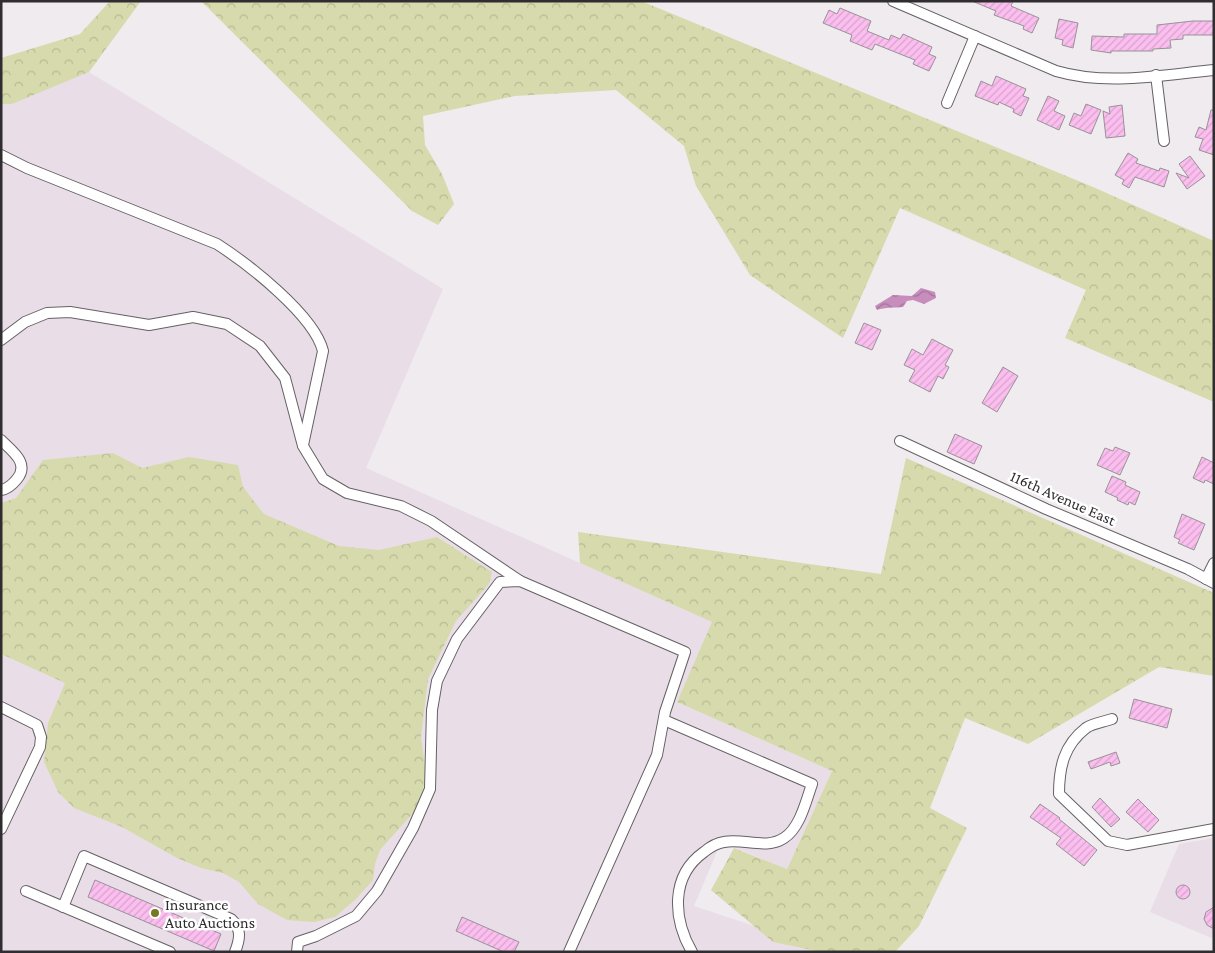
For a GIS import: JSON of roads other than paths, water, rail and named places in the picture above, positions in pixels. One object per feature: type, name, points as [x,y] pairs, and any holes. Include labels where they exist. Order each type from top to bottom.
[{"type":"street","points":[[893,1],[1072,76],[1107,79],[1214,70]]},
{"type":"street","points":[[947,104],[975,36]]},
{"type":"street","points":[[1156,75],[1164,141]]},
{"type":"street","points":[[1,155],[27,168],[189,231],[217,244],[238,258],[297,309],[312,326],[320,341],[323,352],[303,446]]},
{"type":"street","points":[[1,340],[25,322],[46,313],[70,312],[150,325],[192,317],[227,324],[260,346],[285,378],[303,446],[323,479],[347,493],[401,506],[431,521],[520,581],[685,652],[664,720],[658,755],[569,952]]},
{"type":"street","points":[[1,440],[20,459],[22,466],[20,475],[13,484],[1,490]]},
{"type":"street","name":"116th Avenue East","points":[[900,441],[1046,509],[1188,569],[1210,581]]},
{"type":"street","points":[[1210,581],[1214,562]]},
{"type":"street","points":[[297,952],[298,942],[316,936],[356,916],[377,891],[413,828],[430,789],[432,710],[437,681],[457,639],[500,582],[520,581]]},
{"type":"street","points":[[1,707],[37,725],[41,737],[40,747],[1,829]]},
{"type":"street","points":[[1112,719],[1088,727],[1070,745],[1059,771],[1059,794],[1108,841],[1127,845],[1214,829]]},
{"type":"street","points":[[664,720],[812,784],[796,824],[784,838],[769,844],[725,842],[715,844],[689,865],[680,883],[677,898],[681,926],[692,952]]},
{"type":"street","points":[[63,907],[84,856],[231,919],[237,925],[240,935],[235,952]]},
{"type":"street","points":[[26,891],[170,952]]},
{"type":"water","points":[[921,288],[935,292],[936,298],[924,304],[913,300],[907,301],[903,307],[877,310],[875,306],[893,295],[912,296]]},
{"type":"place","name":"Insurance Auto Auctions","points":[[155,913]]}]
